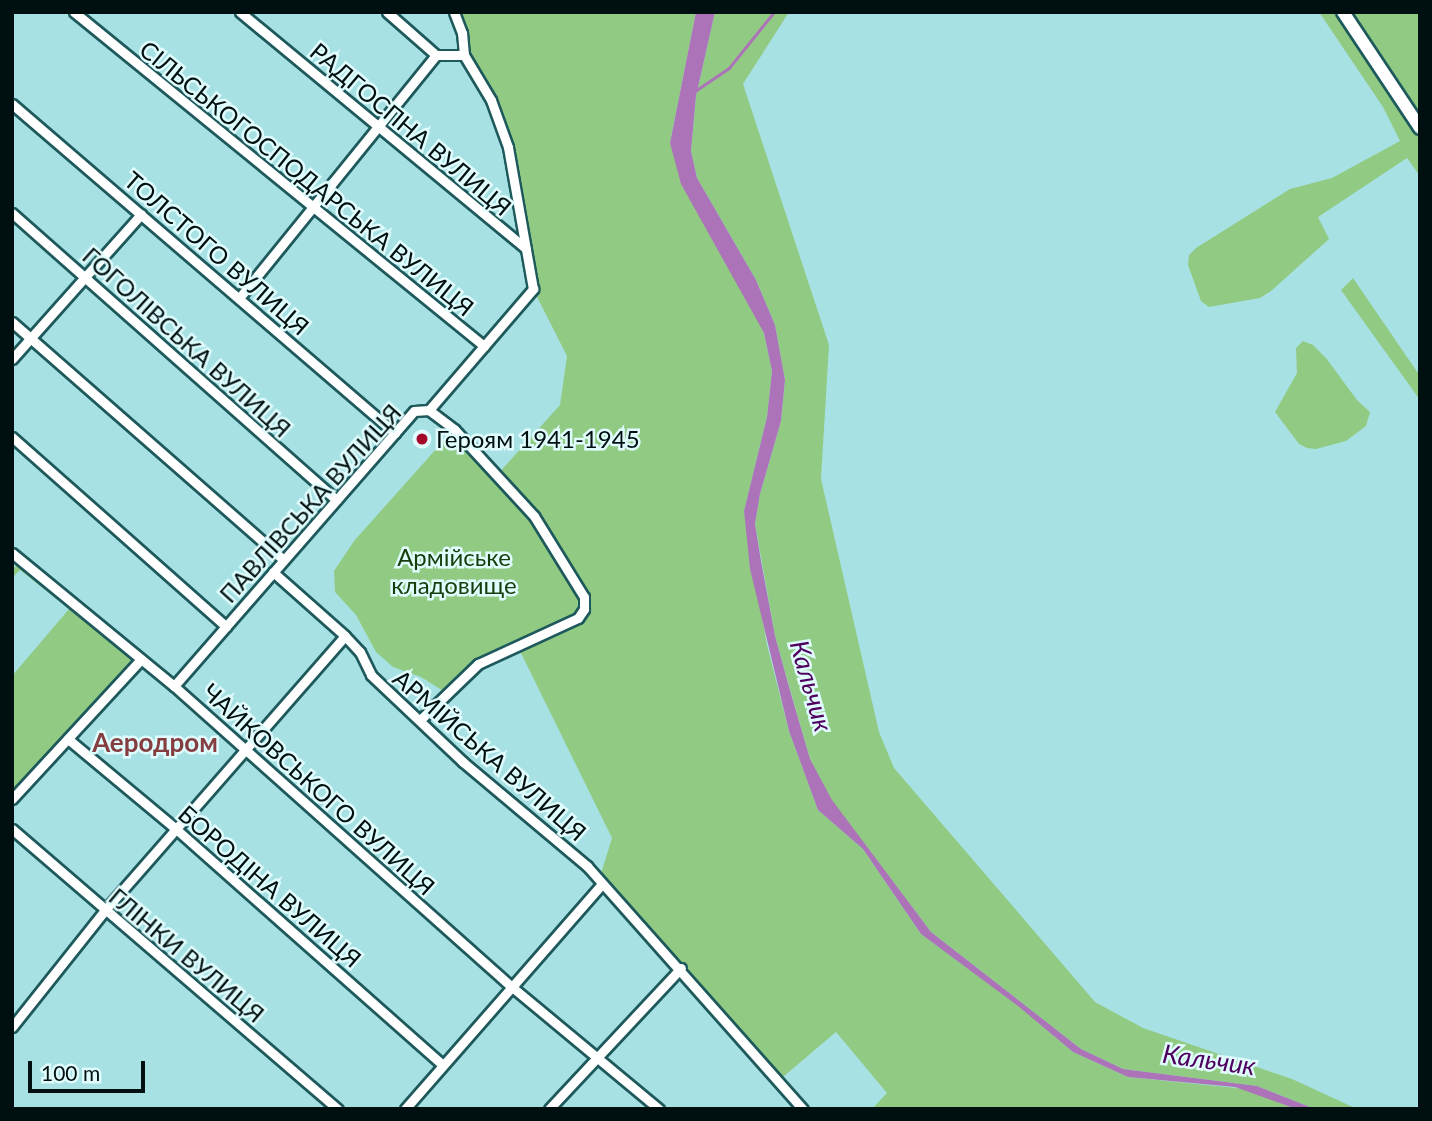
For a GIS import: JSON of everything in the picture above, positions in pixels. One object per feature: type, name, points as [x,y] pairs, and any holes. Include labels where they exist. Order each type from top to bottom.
[{"type":"main road","points":[[1343,12],[1420,128]]},
{"type":"street","name":"СІЛЬСЬКОГОСПОДАРСЬКА ВУЛИЦЯ","points":[[74,12],[484,346]]},
{"type":"street","name":"РАДГОСПНА ВУЛИЦЯ","points":[[240,12],[526,249]]},
{"type":"street","points":[[387,12],[436,55],[464,55]]},
{"type":"street","points":[[454,12],[462,33],[464,55],[491,100],[508,147],[526,249]]},
{"type":"street","points":[[240,297],[436,55]]},
{"type":"street","name":"ТОЛСТОГО ВУЛИЦЯ","points":[[12,104],[240,297],[395,433]]},
{"type":"street","name":"ГОГОЛІВСЬКА ВУЛИЦЯ","points":[[12,213],[336,500]]},
{"type":"street","points":[[12,359],[141,214]]},
{"type":"street","name":"ПАВЛІВСЬКА ВУЛИЦЯ","points":[[174,686],[414,411],[429,410],[533,289],[526,249]]},
{"type":"street","points":[[12,322],[284,560]]},
{"type":"street","points":[[420,720],[478,664],[578,618],[584,609],[584,597],[534,516],[454,429],[429,410]]},
{"type":"street","points":[[12,437],[226,626]]},
{"type":"street","name":"ЧАЙКОВСЬКОГО ВУЛИЦЯ","points":[[15,560],[174,686],[512,987],[659,1109]]},
{"type":"street","name":"АРМІЙСЬКА ВУЛИЦЯ","points":[[273,572],[345,636],[360,652],[370,675],[500,794],[587,866],[681,968],[776,1082],[803,1109]]},
{"type":"street","points":[[12,1027],[105,910],[345,636]]},
{"type":"street","points":[[12,799],[141,659]]},
{"type":"street","name":"БОРОДІНА ВУЛИЦЯ","points":[[68,739],[176,829],[443,1065]]},
{"type":"street","name":"ГЛІНКИ ВУЛИЦЯ","points":[[12,829],[338,1109]]},
{"type":"street","points":[[405,1109],[603,884]]},
{"type":"street","points":[[549,1109],[681,968]]},
{"type":"green space","name":"Армійське кладовище","points":[[454,12],[696,12],[670,143],[764,333],[772,371],[767,417],[744,511],[767,645],[789,731],[818,810],[863,849],[921,934],[1019,1006],[1073,1052],[1128,1077],[1246,1089],[1296,1109],[872,1109],[887,1093],[836,1032],[777,1082],[599,880],[612,838],[518,647],[478,664],[448,694],[421,677],[393,667],[376,652],[356,615],[335,592],[334,571],[354,541],[454,429],[497,475],[560,405],[567,356],[533,289],[508,147],[491,100],[464,55]]},
{"type":"green space","points":[[715,12],[789,12],[743,84],[829,345],[821,479],[879,732],[894,768],[1095,1002],[1143,1028],[1292,1079],[1357,1109],[1315,1109],[1257,1086],[1123,1069],[1081,1049],[931,932],[832,801],[810,759],[775,636],[755,524],[760,494],[781,421],[785,380],[775,325],[756,280],[697,178],[691,151],[696,96]]},
{"type":"green space","points":[[1319,12],[1420,12],[1420,176],[1407,158],[1318,217],[1329,239],[1271,291],[1260,298],[1209,307],[1201,301],[1188,265],[1189,255],[1196,248],[1290,189],[1332,178],[1400,141],[1383,107]]},
{"type":"green space","points":[[1353,278],[1420,376],[1420,400],[1341,290]]},
{"type":"green space","points":[[1303,341],[1313,345],[1326,358],[1357,400],[1370,412],[1366,426],[1346,441],[1316,449],[1307,448],[1299,444],[1275,412],[1297,373],[1296,348]]},
{"type":"green space","points":[[19,563],[137,659],[12,796],[12,676],[69,609],[20,570],[12,578],[12,570]]},
{"type":"shaded area","points":[[696,12],[715,12],[696,96],[691,151],[697,178],[756,280],[775,325],[785,380],[781,421],[760,494],[755,524],[761,561],[775,636],[810,759],[832,800],[931,932],[1081,1049],[1123,1069],[1257,1086],[1315,1109],[1296,1109],[1235,1087],[1128,1077],[1073,1052],[1018,1006],[921,934],[863,849],[818,810],[789,731],[750,569],[744,511],[767,417],[772,371],[764,333],[681,184],[670,143]]},
{"type":"waterway","points":[[695,91],[729,68],[774,12]]},
{"type":"place","name":"Героям 1941-1945","points":[[422,439]]},
{"type":"district","name":"Аеродром","points":[[155,743]]},
{"type":"water label","name":"Кальчик","points":[[811,686]]},
{"type":"water label","name":"Кальчик","points":[[1209,1060]]}]
